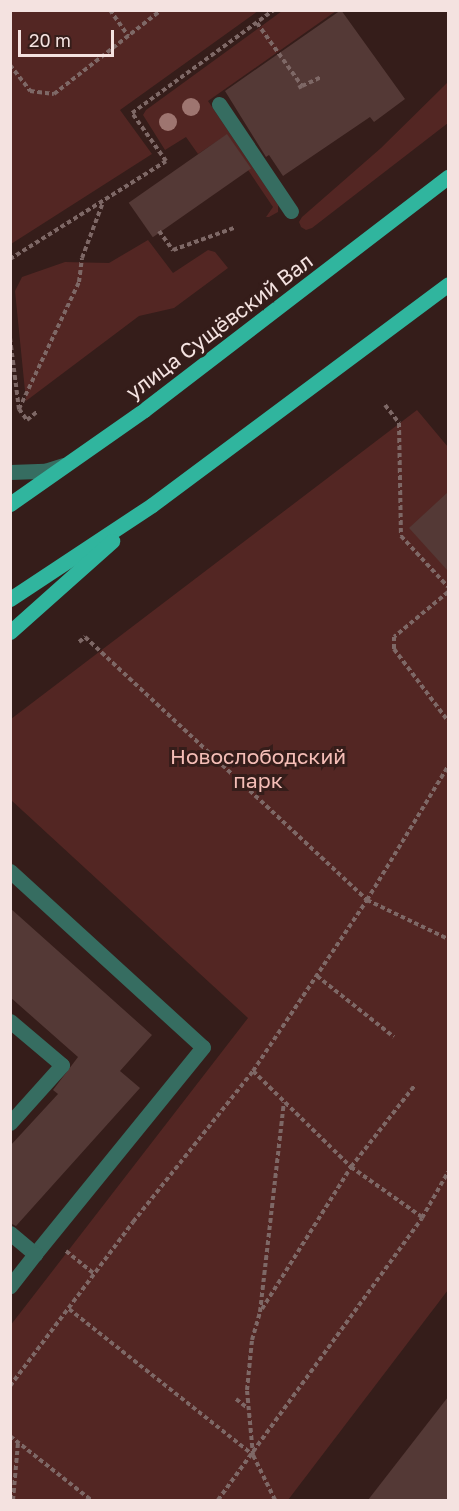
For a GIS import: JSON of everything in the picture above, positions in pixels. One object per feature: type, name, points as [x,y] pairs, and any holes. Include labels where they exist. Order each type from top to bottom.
[{"type":"main road","name":"улица Сущёвский Вал","points":[[10,504],[162,396],[448,177]]},
{"type":"main road","points":[[10,599],[152,504],[448,284]]},
{"type":"main road","points":[[10,632],[152,504]]},
{"type":"street","points":[[219,104],[291,211]]},
{"type":"street","points":[[10,472],[45,471],[76,458]]},
{"type":"street","points":[[10,871],[203,1047],[10,1286]]},
{"type":"street","points":[[10,1021],[62,1065],[10,1123]]},
{"type":"street","points":[[10,1233],[35,1254]]},
{"type":"path","points":[[110,10],[128,36]]},
{"type":"path","points":[[10,65],[30,91],[54,94],[161,10]]},
{"type":"path","points":[[10,259],[166,161],[132,113],[274,10]]},
{"type":"path","points":[[257,23],[300,87],[321,77]]},
{"type":"path","points":[[19,409],[79,282],[82,258],[103,200]]},
{"type":"path","points":[[159,231],[173,250],[234,228]]},
{"type":"path","points":[[10,338],[19,409],[27,420],[37,412]]},
{"type":"path","points":[[385,405],[399,423],[401,536],[448,587]]},
{"type":"path","points":[[448,592],[394,637],[394,649],[448,721]]},
{"type":"path","points":[[79,642],[85,637],[368,900],[448,939]]},
{"type":"path","points":[[10,1386],[94,1274],[253,1071],[368,900],[448,766]]},
{"type":"path","points":[[316,976],[394,1037]]},
{"type":"path","points":[[253,1071],[351,1167],[422,1218]]},
{"type":"path","points":[[260,1312],[351,1167],[415,1084]]},
{"type":"path","points":[[275,1500],[253,1455],[247,1390],[252,1340],[260,1312],[284,1102]]},
{"type":"path","points":[[218,1500],[253,1455],[422,1218],[448,1172]]},
{"type":"path","points":[[49,1237],[94,1274]]},
{"type":"path","points":[[69,1309],[253,1455]]},
{"type":"path","points":[[236,1399],[249,1410]]},
{"type":"path","points":[[10,1436],[91,1500]]},
{"type":"path","points":[[13,1500],[18,1443]]},
{"type":"green space","points":[[11,10],[258,11],[120,110],[152,154],[11,244]]},
{"type":"green space","points":[[282,11],[336,11],[208,101],[278,205],[278,212],[266,217],[273,207],[225,136],[198,154],[186,137],[165,150],[143,115],[146,110]]},
{"type":"green space","points":[[448,82],[448,123],[312,228],[306,230],[301,227],[299,222],[302,217],[381,148]]},
{"type":"green space","points":[[148,240],[173,273],[208,250],[215,252],[228,268],[174,308],[139,316],[26,401],[15,291],[22,277],[65,262],[109,263]]},
{"type":"green space","name":"Новослободский парк","points":[[417,410],[448,447],[448,1290],[288,1500],[11,1500],[10,1326],[248,1018],[11,800],[11,719]]},
{"type":"building","points":[[341,10],[405,99],[374,122],[370,117],[283,176],[269,155],[266,157],[225,91]]},
{"type":"building","points":[[227,134],[251,168],[153,237],[129,203]]},
{"type":"building","points":[[448,492],[448,571],[409,528]]},
{"type":"building","points":[[10,908],[152,1035],[120,1071],[140,1088],[16,1226],[10,1223],[10,1146],[58,1094],[53,1090],[78,1057],[10,997]]},
{"type":"building","points":[[448,1397],[448,1500],[368,1500]]}]
